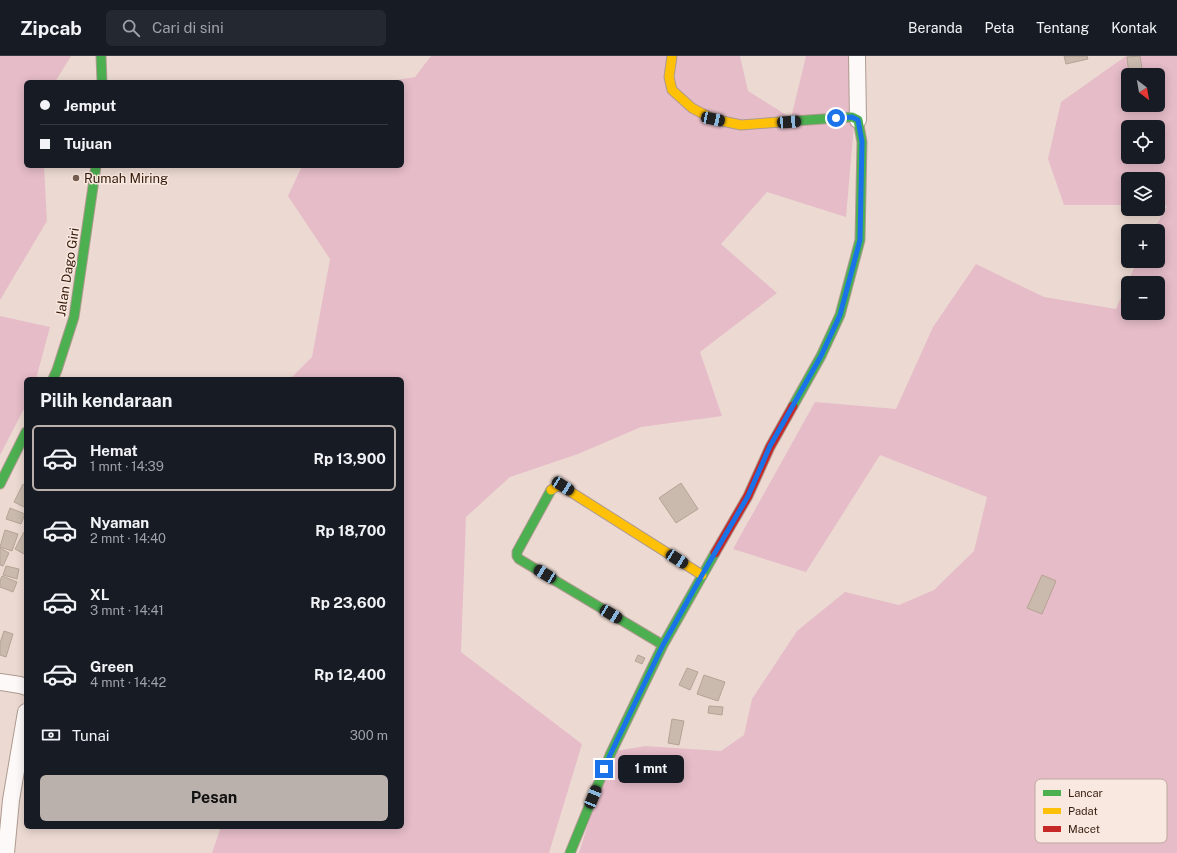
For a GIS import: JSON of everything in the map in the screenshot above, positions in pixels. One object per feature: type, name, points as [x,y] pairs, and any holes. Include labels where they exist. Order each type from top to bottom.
[{"type":"street","points":[[101,56],[102,80]]},
{"type":"street","points":[[672,56],[669,76],[672,90],[692,108],[713,119],[741,125],[852,117],[858,120]]},
{"type":"street","points":[[570,853],[610,755],[663,645],[748,496],[770,446],[821,356],[840,315],[860,240],[862,142],[858,120],[857,56]]},
{"type":"street","name":"Jalan Dago Giri","points":[[54,377],[74,317],[96,168]]},
{"type":"street","points":[[0,484],[24,436]]},
{"type":"street","points":[[663,645],[519,559],[517,556],[518,552],[552,489],[557,486],[563,486],[702,575]]},
{"type":"street","points":[[0,682],[24,686]]},
{"type":"street","points":[[6,853],[11,800],[24,724]]},
{"type":"shaded area","points":[[0,56],[71,56],[56,80],[24,80],[24,168],[44,168],[47,221],[0,300]]},
{"type":"shaded area","points":[[431,56],[740,56],[748,91],[791,118],[806,56],[860,56],[846,217],[767,192],[721,244],[777,293],[700,352],[722,416],[641,427],[578,454],[510,477],[466,517],[461,652],[582,744],[549,853],[212,853],[220,829],[404,829],[404,377],[292,377],[312,357],[330,259],[288,196],[301,168],[404,168],[404,80],[396,80],[415,77]]},
{"type":"shaded area","points":[[1126,56],[1177,56],[1177,853],[579,853],[610,752],[645,746],[721,751],[744,735],[752,699],[797,631],[845,592],[899,605],[934,590],[974,551],[987,497],[880,455],[806,572],[733,549],[815,402],[896,409],[933,327],[976,264],[1044,297],[1116,309],[1121,298],[1121,320],[1165,320],[1165,276],[1130,276],[1134,268],[1165,268],[1165,224],[1157,224],[1161,216],[1165,216],[1165,210],[1167,206],[1165,206],[1165,172],[1121,172],[1121,205],[1064,205],[1048,159],[1061,102]]},
{"type":"shaded area","points":[[0,316],[50,327],[37,377],[24,377],[24,409],[0,455]]},
{"type":"building","points":[[1064,56],[1087,56],[1088,59],[1066,64]]},
{"type":"building","points":[[1140,56],[1142,68],[1128,68],[1127,57]]},
{"type":"building","points":[[681,483],[698,509],[676,523],[659,498]]},
{"type":"building","points":[[23,484],[24,507],[14,502]]},
{"type":"building","points":[[10,508],[24,514],[21,524],[6,519]]},
{"type":"building","points":[[5,530],[18,534],[12,551],[0,547]]},
{"type":"building","points":[[24,532],[24,554],[15,549]]},
{"type":"building","points":[[0,548],[9,553],[3,566],[0,565]]},
{"type":"building","points":[[6,566],[19,569],[17,579],[3,575]]},
{"type":"building","points":[[1042,575],[1056,581],[1042,614],[1027,608]]},
{"type":"building","points":[[2,576],[17,582],[13,592],[0,587]]},
{"type":"building","points":[[4,631],[13,634],[6,657],[0,655],[0,643]]},
{"type":"building","points":[[638,655],[645,658],[642,664],[635,661]]},
{"type":"building","points":[[687,668],[698,672],[690,690],[679,685]]},
{"type":"building","points":[[704,675],[725,682],[718,701],[697,694]]},
{"type":"building","points":[[709,706],[723,707],[722,715],[708,713]]},
{"type":"building","points":[[672,719],[684,721],[679,745],[668,743]]},
{"type":"traffic: fast","points":[[101,56],[102,80]]},
{"type":"traffic: fast","points":[[793,121],[852,117],[858,120],[862,142],[860,240],[840,315],[821,356],[793,406]]},
{"type":"traffic: fast","points":[[54,377],[74,317],[96,168]]},
{"type":"traffic: fast","points":[[0,484],[24,436]]},
{"type":"traffic: fast","points":[[551,490],[517,552],[519,559],[663,645]]},
{"type":"traffic: fast","points":[[570,853],[610,755],[663,645],[715,553]]},
{"type":"traffic: slow","points":[[672,56],[669,77],[672,90],[692,108],[713,119],[741,125],[793,121]]},
{"type":"traffic: slow","points":[[551,490],[557,486],[563,487],[702,575]]},
{"type":"traffic: jam","points":[[715,553],[748,496],[770,447],[793,406]]},
{"type":"place","name":"Rumah Miring","points":[[76,178]]},
{"type":"route","points":[[604,769],[663,645],[748,496],[770,446],[821,356],[840,315],[860,240],[862,142],[858,120],[852,117],[836,118]]}]
